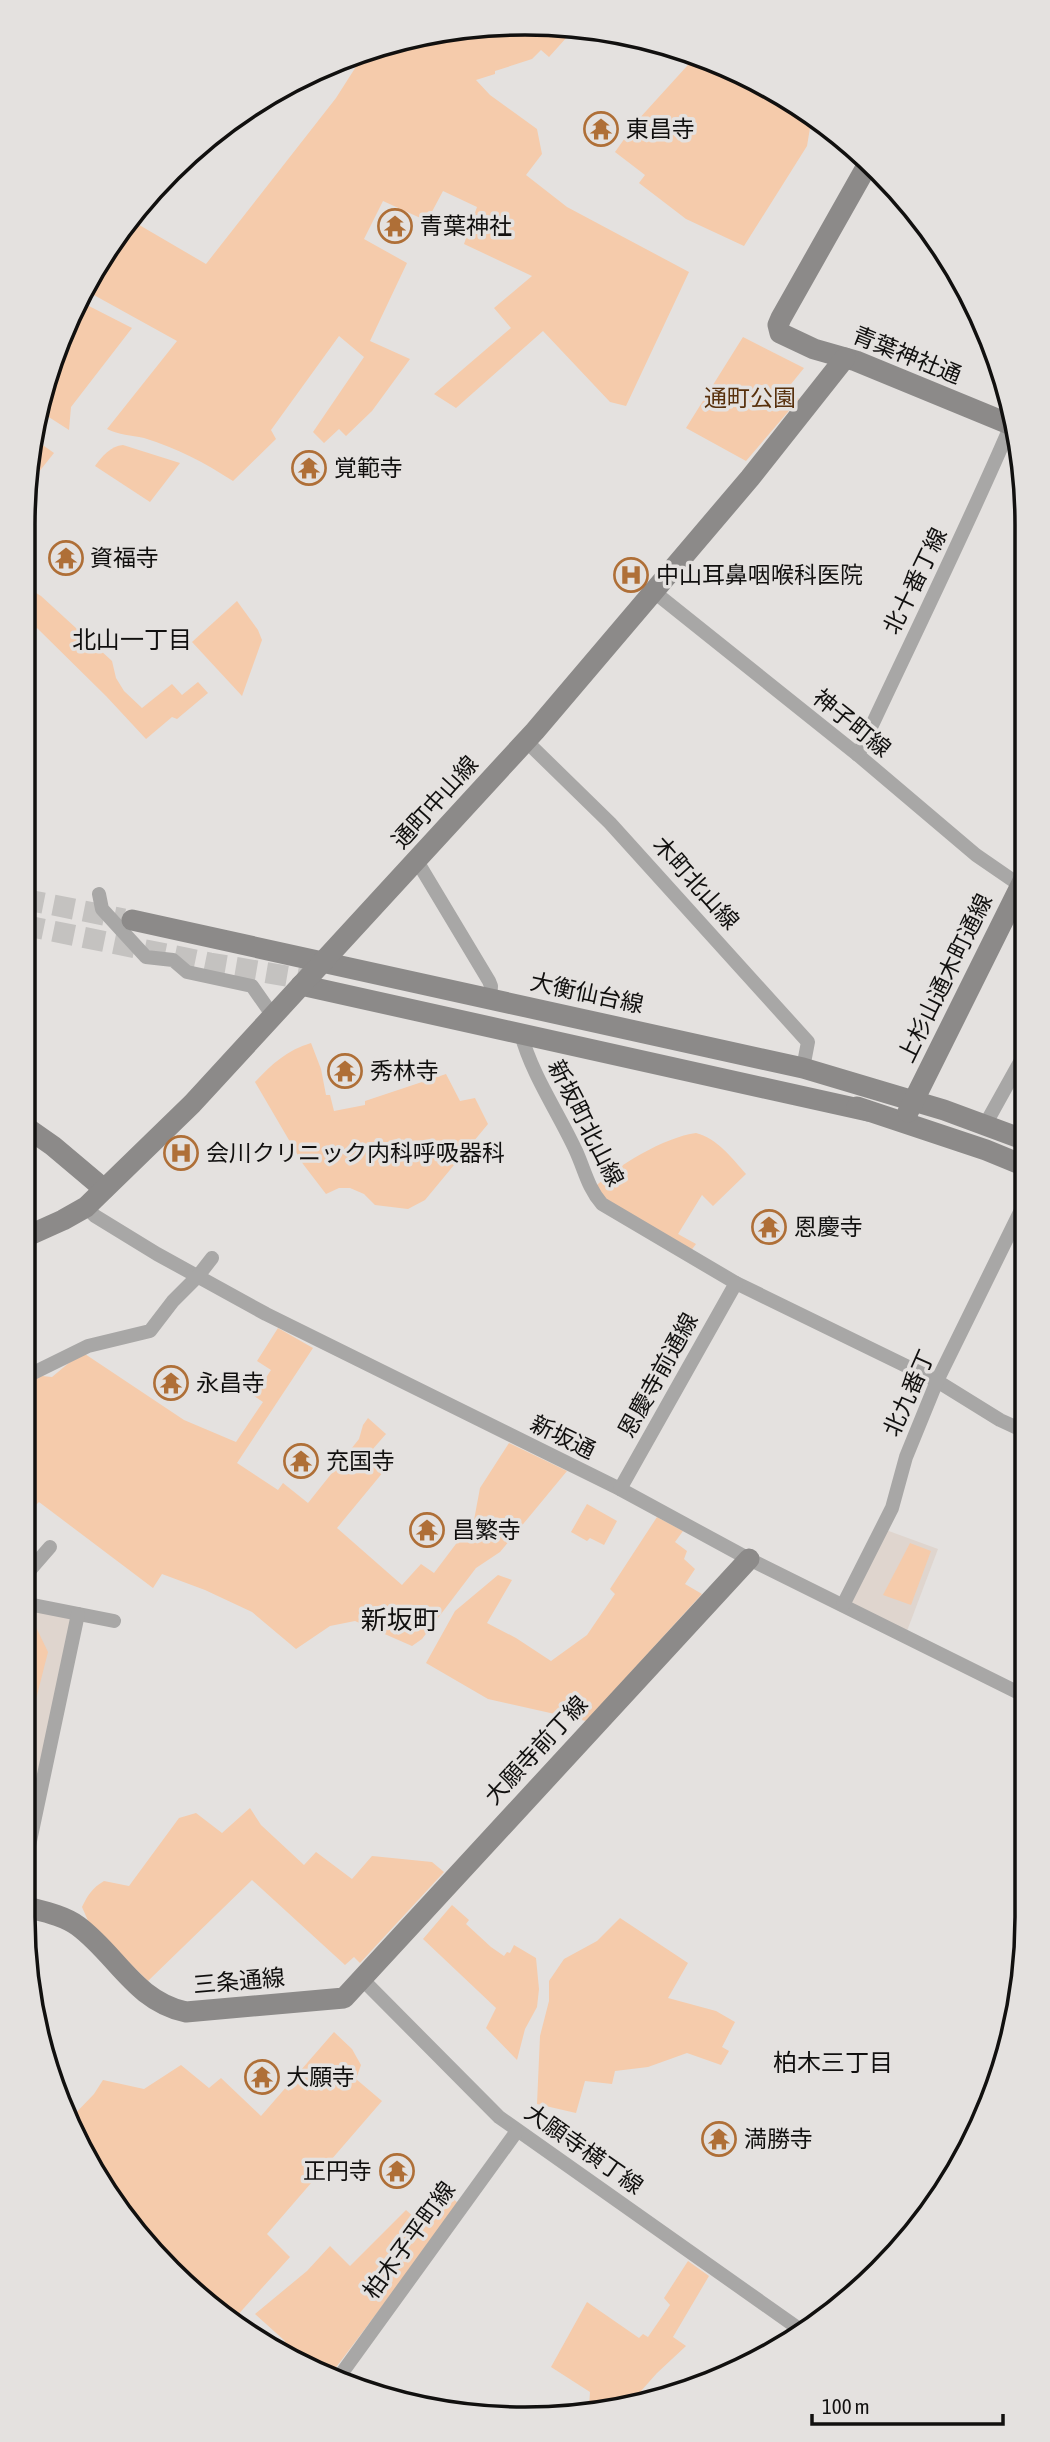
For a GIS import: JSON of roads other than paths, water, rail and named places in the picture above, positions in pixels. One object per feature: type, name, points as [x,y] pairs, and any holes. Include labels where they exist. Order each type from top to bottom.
[{"type":"street","name":"青葉神社通","points":[[864,172],[780,318],[780,333],[814,349],[845,358],[1004,422]]},
{"type":"street","name":"通町中山線","points":[[35,1233],[86,1207],[192,1104],[526,741],[750,478],[845,358]]},
{"type":"street","name":"北十番丁線","points":[[858,755],[1007,438]]},
{"type":"street","name":"神子町線","points":[[653,592],[858,755],[976,855],[1015,879]]},
{"type":"street","name":"木町北山線","points":[[526,741],[628,842],[808,1042],[803,1068]]},
{"type":"street","points":[[417,861],[489,981],[490,999]]},
{"type":"street","points":[[99,894],[102,909],[146,957],[173,960],[187,972],[252,986],[273,1016]]},
{"type":"street","name":"上杉山通木町通線","points":[[904,1121],[1015,900]]},
{"type":"street","name":"大衡仙台線","points":[[132,920],[803,1068],[914,1101],[1015,1136]]},
{"type":"street","points":[[301,985],[517,1027],[868,1111],[904,1121],[1015,1163]]},
{"type":"street","name":"新坂町北山線","points":[[517,1027],[528,1058],[578,1155],[592,1192],[602,1204],[736,1283],[937,1381],[1015,1427]]},
{"type":"street","points":[[985,1125],[1015,1071]]},
{"type":"street","points":[[35,1133],[104,1189]]},
{"type":"street","name":"新坂通","points":[[86,1207],[95,1216],[156,1254],[266,1314],[620,1489],[749,1559],[1015,1691]]},
{"type":"street","name":"北九番丁","points":[[843,1605],[892,1508],[906,1457],[937,1381],[1015,1222]]},
{"type":"street","points":[[35,1372],[88,1346],[150,1331],[212,1258]]},
{"type":"street","name":"恩慶寺前通線","points":[[620,1489],[736,1283]]},
{"type":"street","points":[[35,1564],[50,1547]]},
{"type":"street","name":"大願寺前丁線","points":[[362,1979],[749,1559]]},
{"type":"street","points":[[35,1605],[114,1621]]},
{"type":"street","points":[[35,1817],[78,1614]]},
{"type":"street","name":"三条通線","points":[[35,1910],[60,1917],[79,1927],[152,1999],[169,2008],[186,2012],[344,1998],[362,1979]]},
{"type":"street","name":"大願寺横丁線","points":[[362,1979],[499,2117],[794,2326]]},
{"type":"street","name":"柏木子平町線","points":[[342,2372],[517,2131]]},
{"type":"tunnel","points":[[35,901],[124,919]]},
{"type":"tunnel","points":[[35,927],[210,963],[322,982]]},
{"type":"place","name":"東昌寺","points":[[601,129]]},
{"type":"place","name":"青葉神社","points":[[395,226]]},
{"type":"place","name":"覚範寺","points":[[309,468]]},
{"type":"place","name":"資福寺","points":[[66,558]]},
{"type":"place","name":"中山耳鼻咽喉科医院","points":[[631,575]]},
{"type":"place","name":"秀林寺","points":[[345,1071]]},
{"type":"place","name":"会川クリニック内科呼吸器科","points":[[181,1153]]},
{"type":"place","name":"恩慶寺","points":[[769,1227]]},
{"type":"place","name":"永昌寺","points":[[171,1383]]},
{"type":"place","name":"充国寺","points":[[301,1461]]},
{"type":"place","name":"昌繁寺","points":[[427,1530]]},
{"type":"place","name":"大願寺","points":[[262,2077]]},
{"type":"place","name":"満勝寺","points":[[719,2139]]},
{"type":"place","name":"正円寺","points":[[397,2171]]},
{"type":"district","name":"北山一丁目","points":[[132,640]]},
{"type":"district","name":"新坂町","points":[[400,1620]]},
{"type":"district","name":"柏木三丁目","points":[[833,2063]]},
{"type":"park label","name":"通町公園","points":[[750,398]]}]
